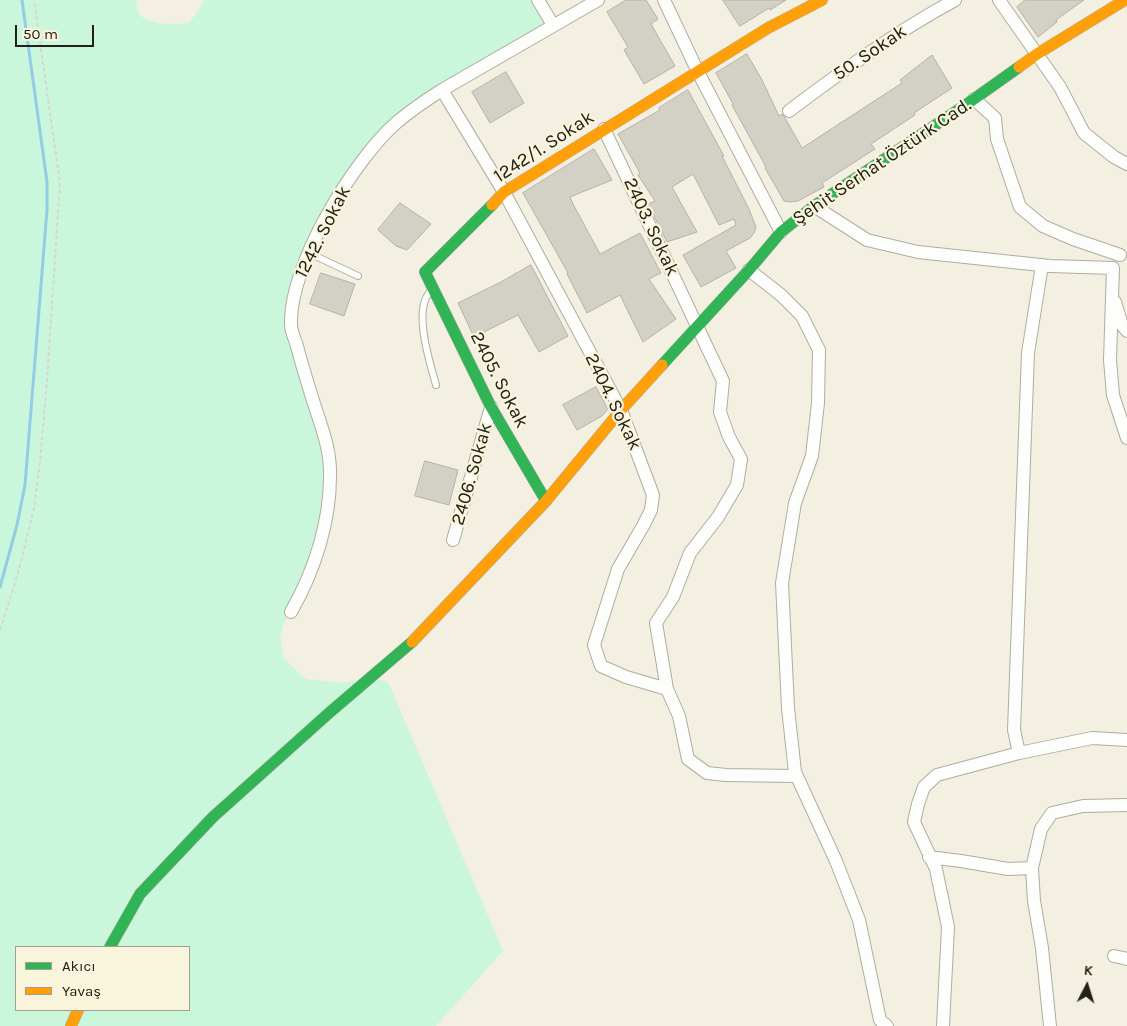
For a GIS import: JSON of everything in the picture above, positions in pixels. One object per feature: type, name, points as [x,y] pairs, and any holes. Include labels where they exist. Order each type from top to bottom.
[{"type":"street","points":[[538,0],[553,25]]},
{"type":"street","name":"1242. Sokak","points":[[291,612],[302,593],[322,536],[327,508],[330,470],[327,448],[291,326],[292,303],[298,278],[329,212],[352,176],[395,124],[442,90],[598,0]]},
{"type":"street","name":"Şehit Serhat Öztürk Cad.","points":[[664,0],[698,72],[780,232],[814,206],[974,99],[1037,54],[1125,0]]},
{"type":"street","name":"1242/1. Sokak","points":[[425,272],[504,192],[768,28],[822,0]]},
{"type":"street","name":"50. Sokak","points":[[788,111],[920,19],[955,0]]},
{"type":"street","points":[[1000,1],[1060,87],[1084,133],[1114,157],[1127,164]]},
{"type":"street","name":"2404. Sokak","points":[[442,90],[504,192],[621,410],[653,495],[651,510],[618,569],[594,646],[601,666],[626,678],[667,689]]},
{"type":"street","points":[[974,99],[995,118],[997,139],[1020,207],[1043,226],[1073,239],[1124,250],[1113,268],[1110,360],[1113,395],[1127,438]]},
{"type":"street","name":"2403. Sokak","points":[[604,129],[723,381],[720,412],[729,437],[741,459],[737,485],[718,516],[690,554],[672,597],[656,623],[667,689],[679,716],[688,759],[707,773],[726,776],[796,776]]},
{"type":"street","points":[[814,206],[867,240],[918,252],[1042,265],[1113,268]]},
{"type":"street","points":[[111,946],[140,894],[213,817],[329,713],[421,635],[546,501],[621,410],[749,270],[780,232]]},
{"type":"street","points":[[1019,753],[1014,730],[1028,353],[1042,265]]},
{"type":"street","points":[[749,270],[781,295],[802,316],[819,350],[818,403],[812,456],[795,503],[782,583],[788,708],[796,776],[836,861],[859,920],[881,1024]]},
{"type":"street","name":"2405. Sokak","points":[[425,272],[491,407],[546,501]]},
{"type":"street","points":[[1111,290],[1122,324],[1127,332]]},
{"type":"street","name":"2406. Sokak","points":[[453,540],[491,407]]},
{"type":"street","points":[[943,1026],[948,927],[936,869],[914,822],[924,787],[937,775],[1019,753],[1092,738],[1127,740]]},
{"type":"street","points":[[1050,1026],[1042,948],[1034,901],[1032,868],[1041,829],[1052,813],[1083,806],[1127,805]]},
{"type":"street","points":[[929,857],[961,860],[1008,869],[1032,868]]},
{"type":"street","points":[[1114,956],[1127,959]]},
{"type":"street","points":[[71,1026],[78,1011]]},
{"type":"lane","points":[[309,252],[358,276]]},
{"type":"lane","points":[[436,385],[428,355],[422,312],[426,297],[431,291],[439,288]]},
{"type":"path","points":[[0,630],[19,570],[34,508],[47,381],[60,193],[34,0]]},
{"type":"green space","points":[[0,0],[137,0],[137,9],[140,15],[146,19],[173,24],[189,23],[202,5],[203,0],[538,0],[553,25],[442,90],[369,153],[309,253],[291,326],[327,448],[327,508],[301,593],[283,625],[280,637],[284,659],[306,679],[343,683],[370,677],[388,682],[503,951],[436,1026],[0,1026]]},
{"type":"building","points":[[626,0],[646,0],[658,19],[651,24],[675,66],[644,84],[624,50],[628,47],[607,12]]},
{"type":"building","points":[[723,0],[786,0],[740,26]]},
{"type":"building","points":[[1025,0],[1084,0],[1056,20],[1057,22],[1038,37],[1017,7]]},
{"type":"building","points":[[747,54],[779,116],[782,114],[785,118],[802,148],[902,83],[900,80],[932,55],[952,88],[871,144],[875,149],[822,183],[824,187],[798,201],[784,201],[716,73]]},
{"type":"building","points":[[506,72],[524,103],[490,123],[472,92]]},
{"type":"building","points":[[688,90],[724,156],[722,156],[756,227],[750,238],[726,251],[736,268],[701,287],[683,255],[736,225],[734,219],[719,225],[693,174],[672,187],[697,232],[667,242],[648,204],[655,201],[638,175],[640,173],[618,134],[660,110],[659,108]]},
{"type":"building","points":[[594,149],[612,180],[570,197],[573,204],[600,254],[640,233],[661,273],[649,279],[676,319],[643,342],[620,295],[587,313],[568,273],[523,193]]},
{"type":"building","points":[[400,203],[431,224],[407,250],[396,246],[378,230]]},
{"type":"building","points":[[531,265],[568,336],[539,352],[518,315],[474,337],[458,303]]},
{"type":"building","points":[[321,273],[355,284],[344,316],[310,304]]},
{"type":"building","points":[[596,387],[608,409],[602,416],[577,430],[563,405]]},
{"type":"building","points":[[425,461],[458,470],[449,505],[415,496]]},
{"type":"waterway","points":[[0,587],[17,525],[25,485],[47,210],[47,182],[22,0]]},
{"type":"traffic: fast","points":[[662,365],[781,232],[814,206],[1019,67]]},
{"type":"traffic: fast","points":[[492,205],[425,272],[491,407],[546,501]]},
{"type":"traffic: fast","points":[[111,946],[140,894],[213,817],[412,642]]},
{"type":"traffic: slow","points":[[492,205],[504,192],[768,28],[822,0]]},
{"type":"traffic: slow","points":[[1019,67],[1125,0]]},
{"type":"traffic: slow","points":[[412,642],[546,501],[621,410],[662,365]]},
{"type":"traffic: slow","points":[[71,1026],[78,1011]]}]
